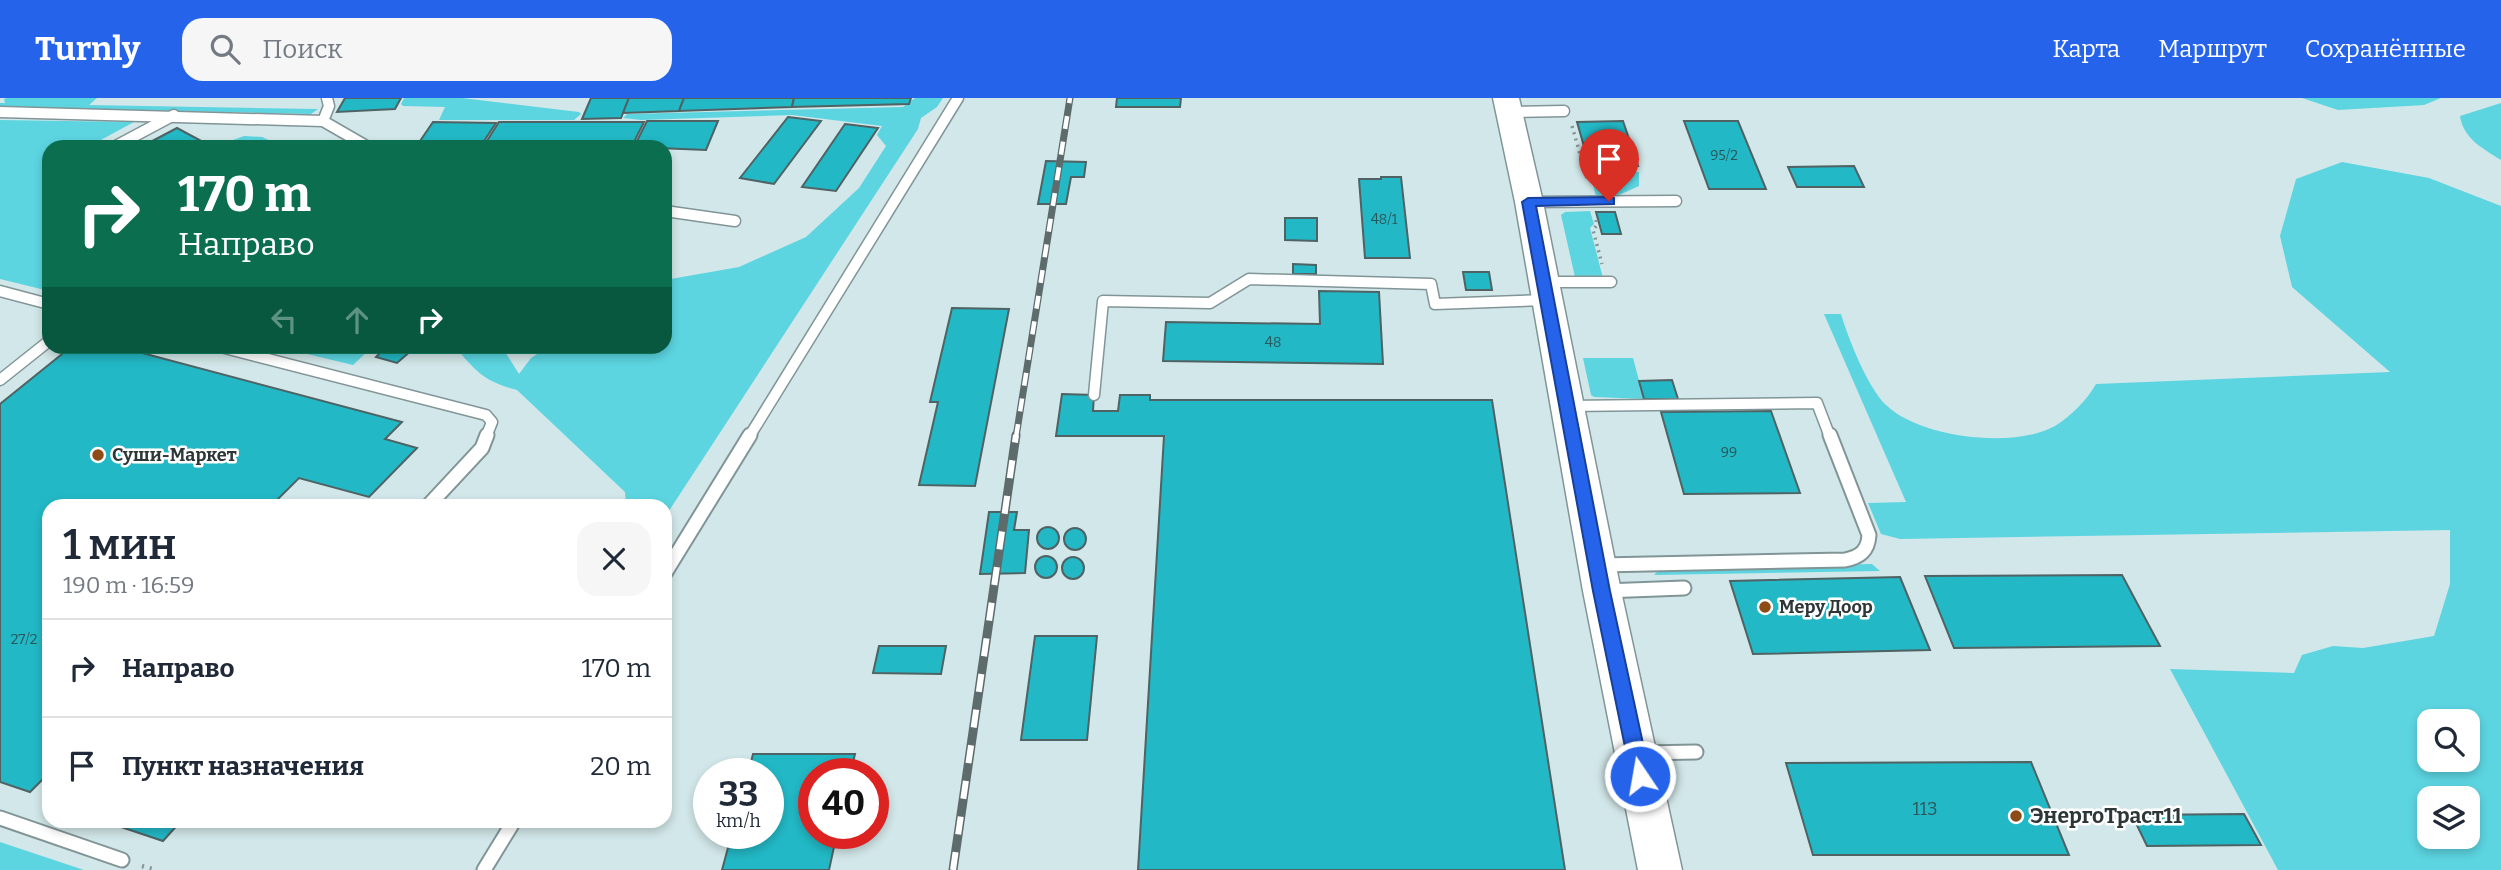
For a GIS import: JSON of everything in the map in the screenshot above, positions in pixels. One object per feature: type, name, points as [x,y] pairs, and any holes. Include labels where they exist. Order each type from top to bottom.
[{"type":"street","points":[[1507,105],[1599,578],[1660,870]]},
{"type":"lane","points":[[323,121],[328,106],[327,98]]},
{"type":"lane","points":[[672,562],[958,98]]},
{"type":"lane","points":[[1541,98],[1544,111]]},
{"type":"lane","points":[[1507,105],[1567,115]]},
{"type":"lane","points":[[0,112],[323,121],[356,140]]},
{"type":"lane","points":[[127,140],[174,115]]},
{"type":"lane","points":[[1528,202],[1676,201]]},
{"type":"lane","points":[[672,212],[735,221]]},
{"type":"lane","points":[[1094,395],[1103,301],[1210,303],[1249,279],[1431,284],[1435,304],[1609,282]]},
{"type":"lane","points":[[0,291],[42,302]]},
{"type":"lane","points":[[0,380],[42,347]]},
{"type":"lane","points":[[248,354],[486,415],[492,422],[482,449],[435,499]]},
{"type":"lane","points":[[1567,406],[1817,404],[1869,535],[1866,550],[1860,557],[1845,560],[1599,578]]},
{"type":"lane","points":[[1599,578],[1684,589]]},
{"type":"lane","points":[[1635,753],[1696,752]]},
{"type":"lane","points":[[0,818],[121,860]]},
{"type":"lane","points":[[484,870],[510,828]]},
{"type":"path","points":[[1567,115],[1592,201],[1597,225],[1593,230],[1609,282]]},
{"type":"path","points":[[1580,154],[1607,154]]},
{"type":"shaded area","points":[[97,98],[89,105],[318,109],[311,114],[0,107],[0,103],[5,103],[4,99]]},
{"type":"shaded area","points":[[404,98],[462,98],[581,114],[574,120],[439,120],[445,107],[403,106],[401,104]]},
{"type":"shaded area","points":[[915,98],[943,98],[937,107],[921,118],[918,129],[672,506],[672,499],[626,499],[625,492],[517,390],[496,383],[482,374],[461,354],[506,354],[519,374],[537,354],[672,354],[672,279],[739,267],[806,237],[859,188],[886,146],[877,135],[882,126],[792,115],[641,120],[623,118],[627,114],[903,107]]},
{"type":"shaded area","points":[[2302,98],[2441,98],[2424,105],[2338,110]]},
{"type":"shaded area","points":[[2501,103],[2501,160],[2470,137],[2460,116]]},
{"type":"shaded area","points":[[0,120],[134,122],[101,140],[42,140],[42,289],[0,279]]},
{"type":"shaded area","points":[[244,136],[269,140],[233,140]]},
{"type":"shaded area","points":[[2342,162],[2429,178],[2501,206],[2501,870],[2278,870],[2170,669],[2294,673],[2302,655],[2333,646],[2363,648],[2434,636],[2450,584],[2450,530],[1900,539],[1881,534],[1868,503],[1906,502],[1824,314],[1841,314],[1866,375],[1886,405],[1901,416],[1921,425],[1968,436],[2016,437],[2055,426],[2078,407],[2096,384],[2390,372],[2292,287],[2280,236],[2296,179]]},
{"type":"shaded area","points":[[1588,166],[1599,166],[1601,172],[1639,172],[1639,186],[1619,195],[1596,196]]},
{"type":"shaded area","points":[[1590,211],[1594,224],[1590,228],[1603,278],[1575,277],[1561,215],[1565,212]]},
{"type":"shaded area","points":[[307,354],[365,354],[353,365]]},
{"type":"shaded area","points":[[1583,358],[1633,358],[1644,399],[1591,395]]},
{"type":"shaded area","points":[[1872,564],[1880,571],[1654,575],[1661,568]]},
{"type":"shaded area","points":[[0,842],[84,870],[0,870]]},
{"type":"building","points":[[345,98],[401,98],[395,109],[337,112]]},
{"type":"building","points":[[591,98],[629,98],[621,118],[582,119]]},
{"type":"building","points":[[629,98],[684,98],[679,111],[623,113]]},
{"type":"building","points":[[684,98],[794,98],[792,107],[679,111]]},
{"type":"building","points":[[794,98],[911,98],[909,104],[792,107]]},
{"type":"building","points":[[1117,98],[1181,98],[1180,107],[1116,107]]},
{"type":"building","points":[[788,117],[821,121],[774,184],[740,178]]},
{"type":"building","points":[[647,121],[718,121],[706,150],[672,149],[672,140],[638,140]]},
{"type":"building","points":[[1623,121],[1638,166],[1610,166],[1605,150],[1585,150],[1577,122]]},
{"type":"building","points":[[1684,121],[1738,121],[1766,189],[1709,189]]},
{"type":"building","points":[[433,122],[496,123],[485,140],[421,140]]},
{"type":"building","points":[[499,122],[644,122],[635,140],[487,140]]},
{"type":"building","points":[[845,124],[878,128],[836,191],[802,187]]},
{"type":"building","points":[[177,128],[199,140],[154,140]]},
{"type":"building","points":[[1046,161],[1086,162],[1084,177],[1071,177],[1066,204],[1038,204]]},
{"type":"building","points":[[1854,166],[1864,187],[1797,187],[1788,167]]},
{"type":"building","points":[[1401,177],[1410,258],[1365,258],[1359,179]]},
{"type":"building","points":[[1596,212],[1615,212],[1621,234],[1602,234]]},
{"type":"building","points":[[1285,218],[1317,218],[1317,241],[1285,240]]},
{"type":"building","points":[[1293,264],[1316,265],[1316,274],[1293,274]]},
{"type":"building","points":[[1463,272],[1489,272],[1492,290],[1466,290]]},
{"type":"building","points":[[1319,291],[1379,292],[1383,364],[1163,361],[1166,322],[1320,324]]},
{"type":"building","points":[[952,308],[1009,309],[975,486],[919,485],[938,402],[930,402]]},
{"type":"building","points":[[62,354],[146,354],[402,422],[385,439],[417,448],[369,497],[299,478],[278,499],[42,499],[42,780],[30,792],[0,782],[0,404]]},
{"type":"building","points":[[379,354],[407,354],[397,363],[376,357]]},
{"type":"building","points":[[1672,380],[1678,399],[1644,399],[1639,381]]},
{"type":"building","points":[[1062,394],[1094,395],[1093,411],[1118,411],[1120,395],[1150,395],[1150,400],[1492,400],[1565,870],[1138,870],[1164,436],[1056,436]]},
{"type":"building","points":[[1771,411],[1800,493],[1684,494],[1661,412]]},
{"type":"building","points":[[989,512],[1017,512],[1014,530],[1029,530],[1025,573],[980,574]]},
{"type":"building","points":[[1048,527],[1056,530],[1059,538],[1056,546],[1048,549],[1040,546],[1037,538],[1040,530]]},
{"type":"building","points":[[1075,528],[1083,531],[1086,539],[1083,547],[1075,550],[1067,547],[1064,539],[1067,531]]},
{"type":"building","points":[[1046,556],[1054,559],[1057,567],[1054,575],[1046,578],[1038,575],[1035,567],[1038,559]]},
{"type":"building","points":[[1073,557],[1081,560],[1084,568],[1081,576],[1073,579],[1065,576],[1062,568],[1065,560]]},
{"type":"building","points":[[2122,575],[2160,646],[1954,648],[1925,576]]},
{"type":"building","points":[[1900,577],[1930,650],[1753,654],[1730,581]]},
{"type":"building","points":[[1035,636],[1097,636],[1087,740],[1021,740]]},
{"type":"building","points":[[879,646],[946,646],[941,674],[873,673]]},
{"type":"building","points":[[753,754],[855,754],[854,758],[798,758],[798,849],[834,849],[829,870],[722,870],[728,849],[784,849],[784,758],[752,758]]},
{"type":"building","points":[[2031,762],[2069,855],[1813,855],[1786,763]]},
{"type":"building","points":[[2244,814],[2261,845],[2147,846],[2132,815]]},
{"type":"building","points":[[124,828],[175,828],[163,841]]},
{"type":"railway","points":[[1016,437],[1070,98]]},
{"type":"railway","points":[[953,870],[1016,435]]},
{"type":"place","name":"Суши-Маркет","points":[[98,455]]},
{"type":"place","name":"Меру Доор","points":[[1765,607]]},
{"type":"place","name":"ЭнергоТраст11","points":[[2016,816]]},
{"type":"route","points":[[1609,201],[1528,202],[1640,776]]}]
